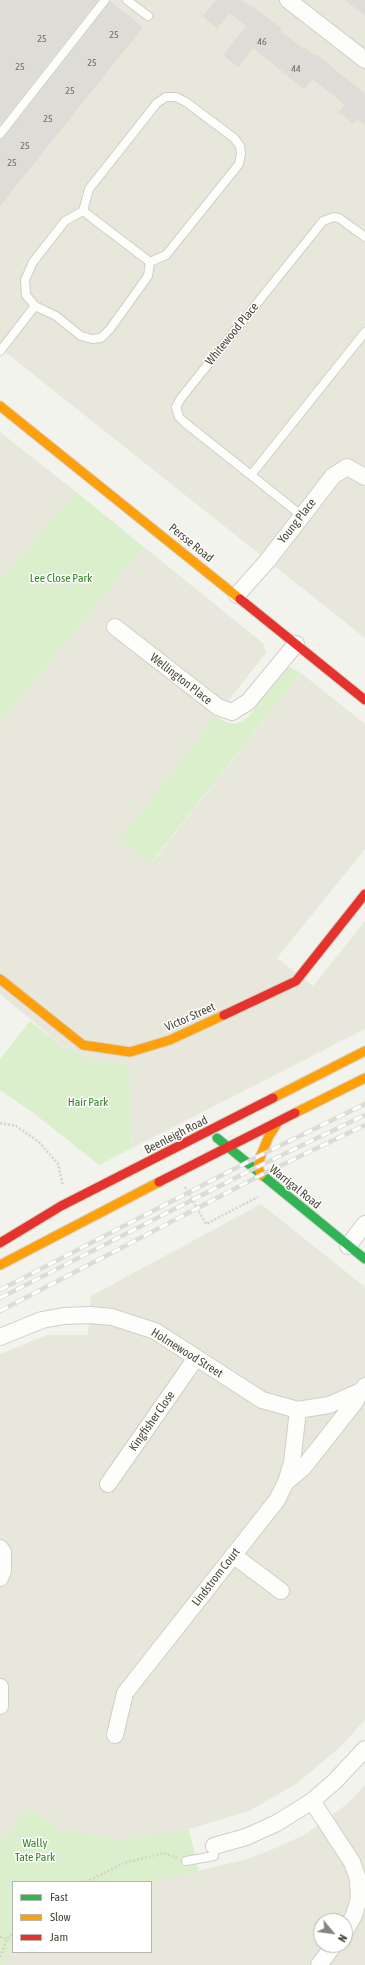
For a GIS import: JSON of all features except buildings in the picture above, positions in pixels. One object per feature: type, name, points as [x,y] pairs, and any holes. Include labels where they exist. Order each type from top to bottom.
[{"type":"main road","name":"Persse Road","points":[[0,406],[237,595],[365,700]]},
{"type":"main road","name":"Victor Street","points":[[0,979],[83,1045],[130,1052],[170,1040],[296,981],[365,894]]},
{"type":"main road","name":"Beenleigh Road","points":[[0,1243],[61,1206],[365,1051]]},
{"type":"main road","points":[[0,1265],[227,1146],[365,1078]]},
{"type":"main road","points":[[261,1175],[258,1167],[269,1136],[278,1122]]},
{"type":"main road","name":"Warrigal Road","points":[[210,1131],[261,1175],[365,1259]]},
{"type":"street","points":[[288,0],[365,60]]},
{"type":"street","name":"Young Place","points":[[237,595],[268,560],[301,515],[333,476],[347,467],[365,477]]},
{"type":"street","name":"Wellington Place","points":[[115,627],[218,707],[232,712],[248,702],[296,644]]},
{"type":"street","points":[[348,1246],[365,1224]]},
{"type":"street","name":"Holmewood Street","points":[[0,1337],[42,1320],[64,1316],[90,1315],[132,1322],[154,1331],[262,1400],[298,1410],[329,1405],[363,1389]]},
{"type":"street","name":"Kingfisher Close","points":[[108,1484],[196,1358]]},
{"type":"street","points":[[286,1482],[303,1468],[363,1389]]},
{"type":"street","name":"Lindstrom Court","points":[[115,1735],[125,1693],[276,1500],[286,1482],[292,1463],[298,1410]]},
{"type":"street","points":[[0,1548],[3,1552],[3,1571],[0,1578]]},
{"type":"street","points":[[233,1555],[281,1591]]},
{"type":"street","points":[[0,1687],[0,1706]]},
{"type":"street","points":[[214,1846],[246,1837],[277,1822],[312,1801],[334,1782],[365,1749]]},
{"type":"street","points":[[312,1801],[352,1862],[358,1879],[359,1899],[353,1917]]},
{"type":"street","points":[[319,1965],[328,1953]]},
{"type":"lane","points":[[0,134],[105,0]]},
{"type":"lane","points":[[127,0],[148,16]]},
{"type":"lane","points":[[166,97],[176,97],[186,102],[234,138],[240,146],[241,154],[239,164],[166,255],[150,262],[148,276],[110,329],[101,338],[92,339],[81,336],[56,316],[35,306],[26,295],[25,280],[32,262],[64,221],[83,211],[89,189],[157,103],[166,97]]},
{"type":"lane","points":[[83,211],[150,262]]},
{"type":"lane","name":"Whitewood Place","points":[[301,515],[184,422],[177,412],[178,403],[323,221],[329,218],[339,218],[365,237]]},
{"type":"lane","points":[[0,351],[35,306]]},
{"type":"lane","points":[[251,475],[365,332]]},
{"type":"lane","points":[[186,1861],[214,1856],[214,1846]]},
{"type":"path","points":[[0,1123],[16,1126],[39,1142],[58,1164],[64,1188]]},
{"type":"path","points":[[184,1186],[206,1224],[258,1197]]},
{"type":"path","points":[[88,1881],[124,1863],[164,1853],[186,1861]]},
{"type":"path","points":[[0,1956],[7,1939],[12,1935]]},
{"type":"path","points":[[0,1937],[7,1939]]},
{"type":"shaded area","points":[[0,0],[365,0],[365,638],[0,348]]},
{"type":"shaded area","points":[[0,432],[75,491],[0,582]]},
{"type":"shaded area","points":[[144,547],[264,644],[266,653],[119,839],[152,863],[301,673],[365,724],[365,849],[277,958],[313,986],[365,921],[365,1029],[132,1148],[128,1064],[97,1061],[66,1049],[0,994],[0,722]]},
{"type":"shaded area","points":[[261,1204],[365,1287],[365,1720],[340,1747],[296,1784],[249,1811],[189,1829],[122,1840],[64,1830],[27,1809],[0,1842],[0,1354],[47,1335],[88,1335],[91,1296]]},
{"type":"shaded area","points":[[365,1785],[365,1965],[3,1965],[12,1946],[12,1953],[152,1953],[152,1882],[248,1859],[306,1834],[347,1804]]},
{"type":"green space","name":"Lee Close Park","points":[[75,491],[144,547],[0,722],[0,582]]},
{"type":"green space","points":[[290,667],[301,673],[151,863],[119,839],[216,716],[226,722],[235,724],[242,721],[249,716],[284,671]]},
{"type":"green space","name":"Hair Park","points":[[30,1021],[66,1049],[97,1061],[128,1064],[132,1148],[99,1165],[36,1115],[0,1090],[0,1059]]},
{"type":"green space","name":"Wally Tate Park","points":[[27,1809],[64,1830],[122,1840],[189,1829],[199,1872],[152,1882],[12,1881],[12,1946],[3,1965],[0,1965],[0,1842]]},
{"type":"railway","points":[[0,1290],[261,1155],[365,1104]]},
{"type":"railway","points":[[0,1298],[253,1169],[365,1115]]},
{"type":"railway","points":[[0,1311],[261,1175],[365,1125]]},
{"type":"traffic: fast","points":[[217,1138],[365,1259]]},
{"type":"traffic: slow","points":[[0,406],[240,599]]},
{"type":"traffic: slow","points":[[0,979],[83,1045],[130,1052],[170,1040],[224,1015]]},
{"type":"traffic: slow","points":[[273,1098],[365,1051]]},
{"type":"traffic: slow","points":[[295,1113],[365,1078]]},
{"type":"traffic: slow","points":[[261,1175],[258,1167],[261,1155],[269,1136],[278,1122]]},
{"type":"traffic: slow","points":[[0,1265],[159,1182]]},
{"type":"traffic: jam","points":[[240,599],[365,700]]},
{"type":"traffic: jam","points":[[224,1015],[296,981],[365,894]]},
{"type":"traffic: jam","points":[[0,1243],[61,1206],[273,1098]]},
{"type":"traffic: jam","points":[[159,1182],[295,1113]]}]
